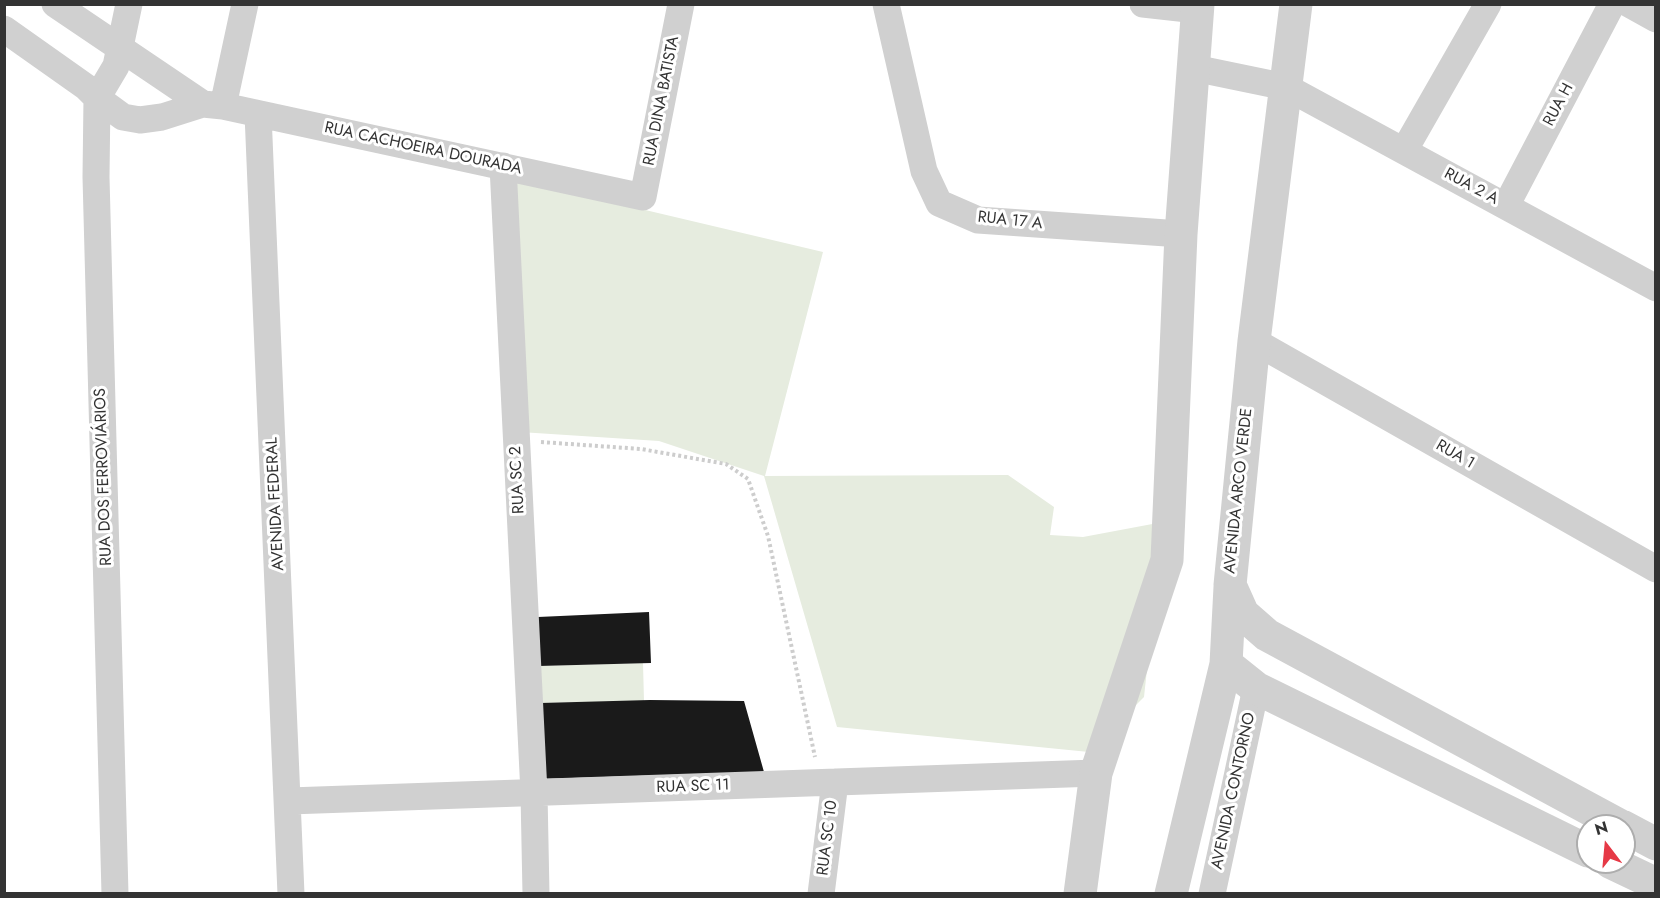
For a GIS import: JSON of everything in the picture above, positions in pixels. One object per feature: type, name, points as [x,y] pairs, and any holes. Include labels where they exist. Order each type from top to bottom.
[{"type":"street","name":"RUA CACHOEIRA DOURADA","points":[[55,4],[118,57],[213,105],[643,197]]},
{"type":"street","name":"RUA DOS FERROVIÁRIOS","points":[[115,894],[96,177],[97,98],[118,57],[129,4]]},
{"type":"street","points":[[4,29],[86,87],[123,117],[140,120],[213,105],[245,4]]},
{"type":"street","name":"RUA DINA BATISTA","points":[[643,197],[681,4]]},
{"type":"street","name":"RUA 17 A","points":[[886,4],[924,171],[939,202],[978,220],[1181,234]]},
{"type":"street","points":[[1080,894],[1096,773],[1167,560],[1181,234],[1198,7],[1143,4]]},
{"type":"street","name":"AVENIDA ARCO VERDE","points":[[1296,4],[1254,341],[1230,585],[1243,614],[1267,635],[1599,814]]},
{"type":"street","points":[[1404,151],[1488,4]]},
{"type":"street","name":"RUA H","points":[[1506,206],[1612,4]]},
{"type":"street","points":[[1629,4],[1656,19]]},
{"type":"street","name":"RUA 2 A","points":[[1194,68],[1286,87],[1656,288]]},
{"type":"street","name":"AVENIDA FEDERAL","points":[[258,114],[289,801],[291,894]]},
{"type":"street","name":"RUA SC 2","points":[[503,166],[534,793],[536,894]]},
{"type":"street","name":"RUA 1","points":[[1254,341],[1656,569]]},
{"type":"street","points":[[1171,894],[1226,664],[1230,585]]},
{"type":"street","points":[[1226,664],[1256,688],[1576,845]]},
{"type":"street","name":"AVENIDA CONTORNO","points":[[1212,894],[1256,688]]},
{"type":"street","name":"RUA SC 11","points":[[289,801],[1096,773]]},
{"type":"street","name":"RUA SC 10","points":[[821,894],[828,782]]},
{"type":"street","name":"AVENIDA ARCO VERDE","points":[[1636,834],[1656,844]]},
{"type":"street","points":[[1635,874],[1656,884]]},
{"type":"path","points":[[516,441],[641,449],[726,464],[748,479],[768,536],[828,782]]},
{"type":"shaded area","points":[[514,179],[823,252],[765,476],[1008,475],[1054,507],[1050,535],[1083,537],[1163,522],[1144,697],[1089,752],[837,727],[764,476],[659,441],[520,432]]},
{"type":"shaded area","points":[[643,663],[644,701],[540,703],[539,666]]},
{"type":"building","points":[[649,612],[651,663],[539,666],[538,617]]},
{"type":"building","points":[[650,700],[744,701],[764,772],[540,779],[540,703]]}]
